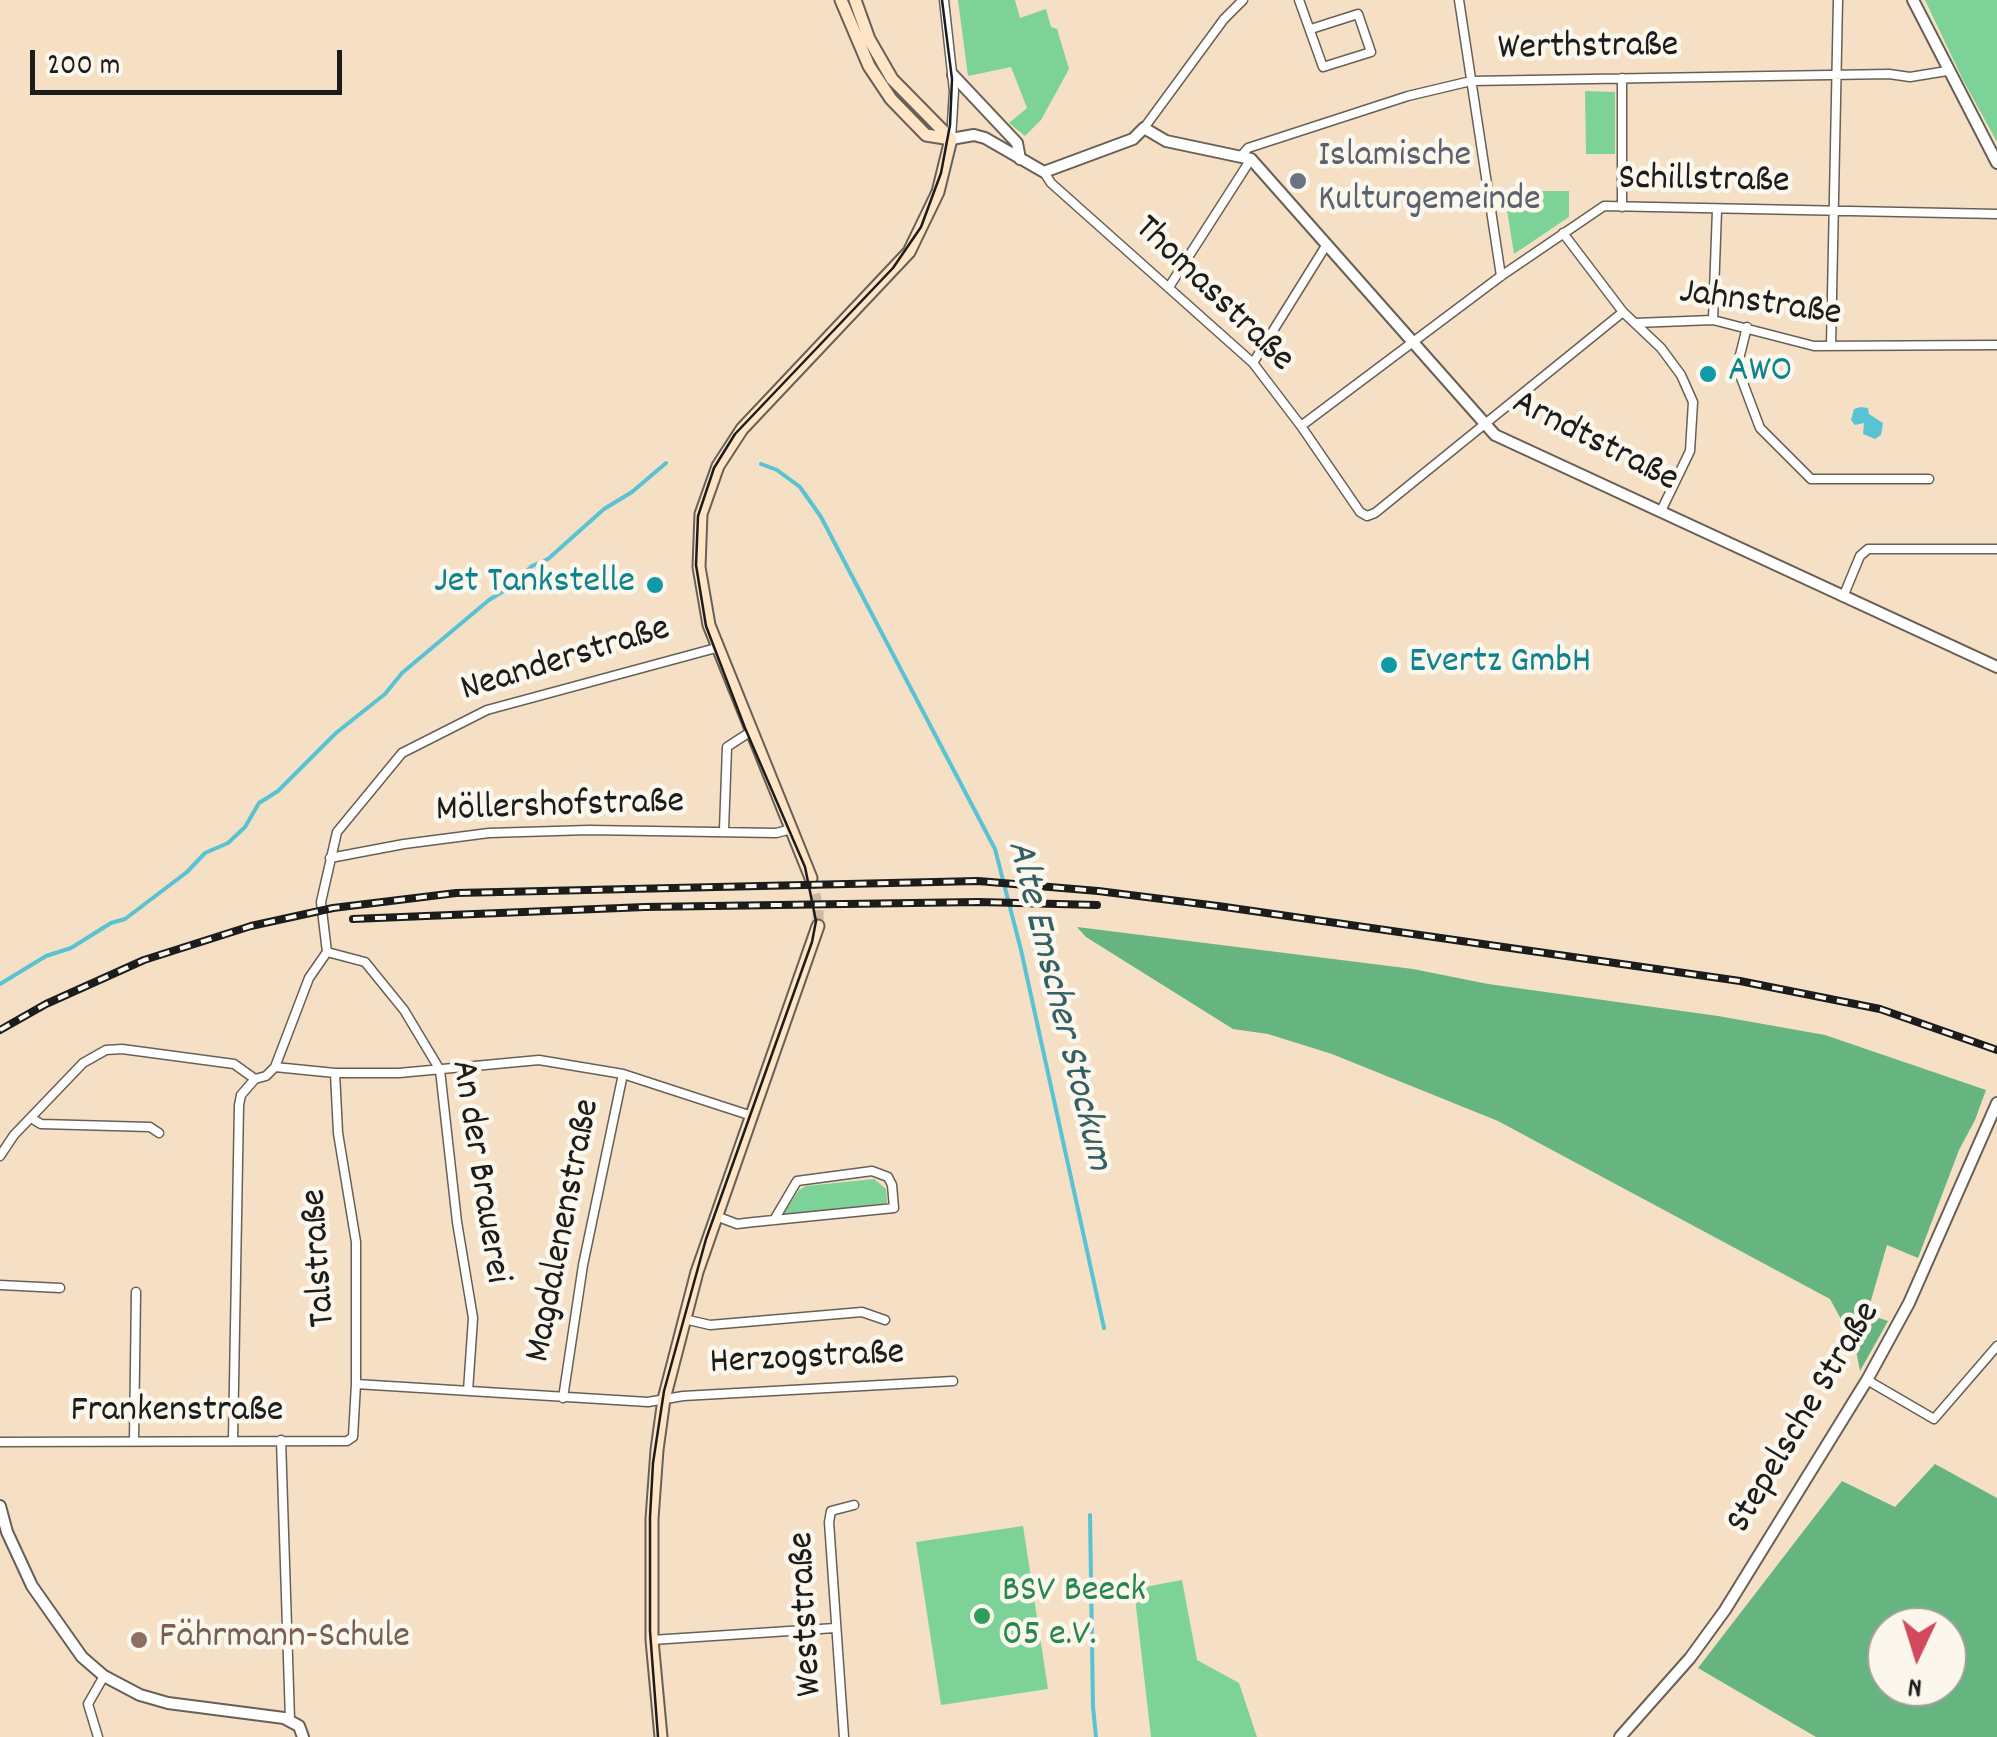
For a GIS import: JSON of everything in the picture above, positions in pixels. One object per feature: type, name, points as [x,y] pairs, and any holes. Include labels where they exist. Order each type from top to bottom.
[{"type":"main road","points":[[841,0],[869,66],[891,99],[926,134],[951,139]]},
{"type":"main road","points":[[854,0],[869,40],[892,79],[951,139]]},
{"type":"main road","points":[[812,878],[716,648],[702,589],[698,544],[701,514],[718,466],[742,429],[909,252],[938,192],[951,139]]},
{"type":"main road","points":[[660,1737],[652,1640],[653,1504],[664,1399],[716,1216],[818,926]]},
{"type":"street","points":[[944,0],[953,74],[951,139],[974,135],[984,138],[1044,172],[1133,139],[1224,19],[1243,0]]},
{"type":"street","points":[[1299,0],[1323,67],[1371,52],[1358,14],[1311,29]]},
{"type":"street","points":[[1459,0],[1502,276]]},
{"type":"street","points":[[1831,346],[1838,0]]},
{"type":"street","points":[[1912,0],[1997,164]]},
{"type":"street","name":"Werthstraße","points":[[1247,157],[1248,148],[1390,102],[1471,81],[1910,76],[1946,71]]},
{"type":"street","points":[[953,74],[1017,144],[1020,159]]},
{"type":"street","points":[[1622,78],[1622,207]]},
{"type":"street","points":[[1144,128],[1166,141],[1247,157],[1168,288]]},
{"type":"street","name":"Arndtstraße","points":[[1247,157],[1495,435],[1997,667]]},
{"type":"street","name":"Thomasstraße","points":[[1044,172],[1051,183],[1253,363],[1360,512],[1367,516]]},
{"type":"street","name":"Schillstraße","points":[[1301,426],[1502,276],[1604,206],[1997,214]]},
{"type":"street","points":[[1713,320],[1717,210]]},
{"type":"street","points":[[1563,233],[1624,312],[1682,375],[1693,402],[1690,451],[1661,512]]},
{"type":"street","points":[[1253,363],[1327,244]]},
{"type":"street","name":"Jahnstraße","points":[[1367,516],[1376,513],[1624,312]]},
{"type":"street","name":"Jahnstraße","points":[[1635,322],[1713,320],[1814,346],[1997,344]]},
{"type":"street","points":[[1747,328],[1737,366],[1760,428],[1810,479],[1929,479]]},
{"type":"street","points":[[1843,597],[1860,556],[1868,549],[1997,549]]},
{"type":"street","name":"Neanderstraße","points":[[327,952],[321,902],[342,824],[402,753],[487,710],[716,648]]},
{"type":"street","points":[[724,830],[727,747],[750,732]]},
{"type":"street","name":"Möllershofstraße","points":[[330,858],[489,833],[724,830],[776,833],[792,829]]},
{"type":"street","points":[[233,1440],[239,1105],[242,1094],[255,1078],[266,1076],[274,1067],[309,978],[327,952]]},
{"type":"street","name":"An der Brauerei","points":[[327,952],[365,962],[404,1010],[440,1070],[457,1222],[473,1318],[468,1391]]},
{"type":"street","points":[[0,1156],[14,1135],[83,1064],[106,1050],[234,1064],[255,1078]]},
{"type":"street","points":[[274,1067],[335,1074],[440,1070],[539,1060],[624,1074],[752,1116]]},
{"type":"street","name":"Talstraße","points":[[335,1074],[338,1132],[356,1242],[353,1437]]},
{"type":"street","name":"Magdalenenstraße","points":[[562,1398],[590,1230],[624,1074]]},
{"type":"street","name":"Stepelsche Straße","points":[[1620,1737],[1690,1658],[1725,1610],[1867,1380],[1910,1303],[1997,1103]]},
{"type":"street","points":[[31,1118],[42,1124],[150,1127],[158,1132]]},
{"type":"street","points":[[716,1216],[736,1224],[894,1208],[892,1185],[888,1177],[872,1171],[797,1182],[774,1220]]},
{"type":"street","points":[[0,1284],[60,1288]]},
{"type":"street","points":[[134,1440],[136,1292]]},
{"type":"street","points":[[684,1320],[710,1325],[862,1312],[885,1320]]},
{"type":"street","points":[[1867,1380],[1934,1418],[1997,1346]]},
{"type":"street","name":"Herzogstraße","points":[[356,1384],[648,1402],[954,1381]]},
{"type":"street","name":"Frankenstraße","points":[[0,1442],[347,1441],[353,1437]]},
{"type":"street","points":[[281,1440],[290,1720]]},
{"type":"street","name":"Weststraße","points":[[844,1737],[828,1522],[831,1512],[854,1504]]},
{"type":"street","points":[[0,1506],[4,1533],[32,1586],[82,1656],[104,1676],[140,1695],[168,1703],[290,1720],[299,1726],[304,1737]]},
{"type":"street","points":[[652,1640],[835,1628]]},
{"type":"street","points":[[98,1737],[88,1704],[104,1676]]},
{"type":"green space","points":[[958,0],[1015,0],[1020,18],[1046,9],[1051,27],[1057,29],[1069,69],[1041,120],[1025,136],[1009,123],[1027,108],[1011,67],[968,76]]},
{"type":"green space","points":[[1925,0],[1997,0],[1997,142],[1963,80]]},
{"type":"green space","points":[[1585,91],[1615,92],[1615,154],[1586,154]]},
{"type":"green space","points":[[1504,191],[1569,191],[1569,217],[1514,254]]},
{"type":"green space","points":[[1077,927],[1413,969],[1825,1035],[1986,1090],[1918,1258],[1887,1245],[1867,1314],[1888,1321],[1860,1371],[1855,1345],[1830,1299],[1498,1121],[1332,1054],[1268,1034],[1233,1029],[1086,937]]},
{"type":"green space","points":[[874,1179],[886,1189],[887,1203],[782,1216],[806,1186]]},
{"type":"green space","points":[[1935,1464],[1997,1498],[1997,1737],[1816,1737],[1698,1668],[1842,1481],[1895,1507]]},
{"type":"green space","name":"BSV Beeck 05 e.V.","points":[[1023,1526],[1048,1689],[941,1705],[916,1542]]},
{"type":"green space","points":[[1182,1580],[1197,1660],[1239,1683],[1257,1737],[1151,1737],[1134,1589]]},
{"type":"water","points":[[1868,408],[1869,414],[1883,423],[1881,435],[1875,439],[1863,434],[1864,423],[1855,425],[1851,420],[1854,409]]},
{"type":"waterway","name":"Alte Emscher Stockum","points":[[0,984],[46,956],[71,948],[111,923],[125,919],[187,872],[205,853],[228,843],[245,827],[259,803],[278,791],[336,733],[385,694],[402,673],[666,463]]},
{"type":"waterway","name":"Alte Emscher Stockum","points":[[761,464],[800,487],[821,517],[995,849],[1104,1328]]},
{"type":"waterway","name":"Alte Emscher Stockum","points":[[1090,1515],[1096,1737]]},
{"type":"tunnel","points":[[811,878],[818,926]]},
{"type":"tram line","points":[[658,1737],[650,1631],[650,1517],[664,1391],[706,1239],[812,942],[816,921],[805,867],[706,626],[696,565],[698,516],[714,468],[735,434],[893,268],[921,227],[941,173],[950,125],[952,79],[942,0]]},
{"type":"railway","points":[[0,1030],[46,1004],[144,960],[251,926],[333,908],[456,893],[978,881],[1218,906],[1740,981],[1880,1009],[1997,1050]]},
{"type":"railway","points":[[353,919],[645,907],[978,902],[1097,905]]},
{"type":"place","name":"Islamische Kulturgemeinde","points":[[1298,181]]},
{"type":"place","name":"AWO","points":[[1708,374]]},
{"type":"place","name":"Jet Tankstelle","points":[[655,585]]},
{"type":"place","name":"Evertz GmbH","points":[[1389,665]]},
{"type":"place","name":"BSV Beeck 05 e.V.","points":[[982,1616]]},
{"type":"place","name":"Fährmann-Schule","points":[[139,1640]]}]
